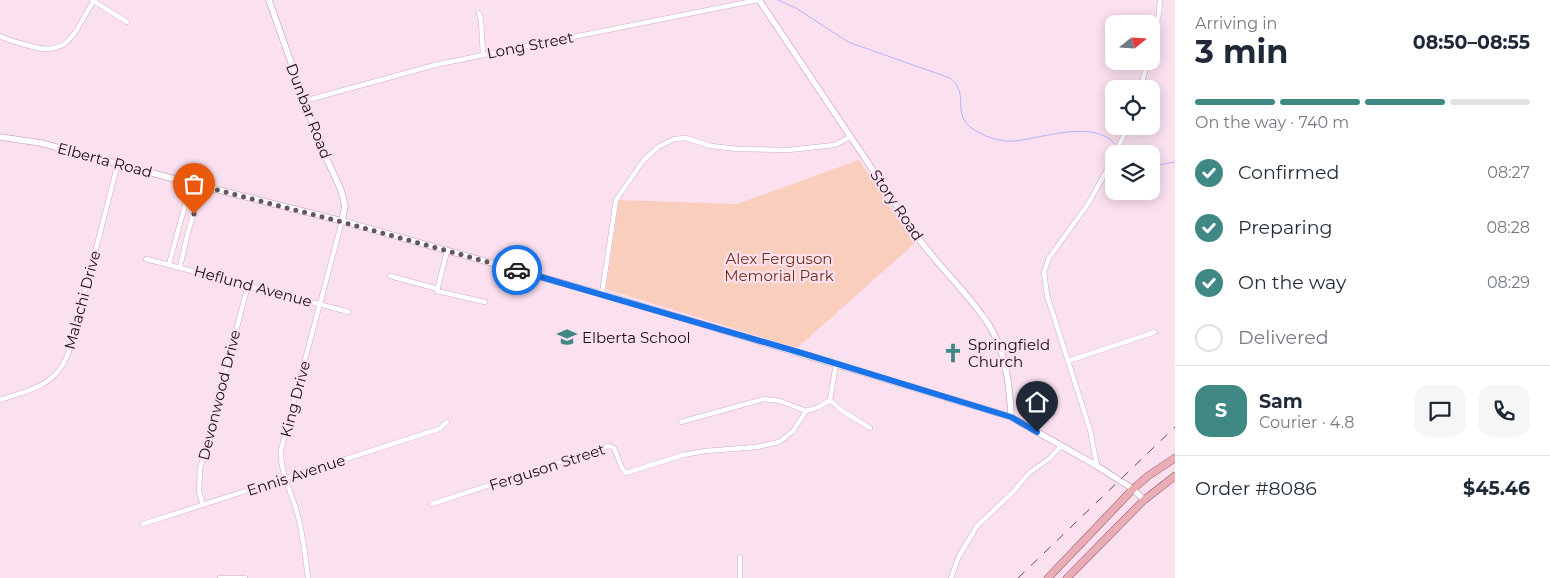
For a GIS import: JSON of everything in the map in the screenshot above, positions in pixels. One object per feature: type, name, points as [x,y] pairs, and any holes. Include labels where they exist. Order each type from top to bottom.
[{"type":"main road","points":[[1048,578],[1133,489],[1148,476],[1175,458]]},
{"type":"main road","points":[[1066,578],[1144,500],[1175,476]]},
{"type":"street","points":[[0,36],[35,48],[56,49],[66,44],[74,36],[93,0],[127,22]]},
{"type":"street","name":"Dunbar Road","points":[[269,0],[319,142],[341,190],[345,206],[342,222]]},
{"type":"street","name":"Long Street","points":[[304,100],[483,55],[759,0]]},
{"type":"street","name":"Story Road","points":[[759,0],[934,260],[974,305],[989,326],[1001,351],[1011,393],[1011,417]]},
{"type":"street","points":[[1159,15],[1160,0]]},
{"type":"street","points":[[479,14],[481,19],[483,55]]},
{"type":"street","name":"Elberta Road","points":[[0,137],[41,143],[447,251],[602,294],[1011,417],[1097,466],[1133,489],[1144,500]]},
{"type":"street","points":[[602,294],[616,200],[643,161],[658,147],[674,139],[686,138],[711,146],[738,149],[788,150],[835,145],[850,137]]},
{"type":"street","name":"Malachi Drive","points":[[0,400],[50,380],[63,365],[72,342],[118,163]]},
{"type":"street","points":[[1097,466],[1090,430],[1047,296],[1044,272],[1049,258],[1088,204],[1105,172]]},
{"type":"street","points":[[169,264],[192,183]]},
{"type":"street","name":"Heflund Avenue","points":[[202,186],[180,267],[349,312]]},
{"type":"street","name":"King Drive","points":[[308,578],[300,526],[282,468],[281,450],[342,222]]},
{"type":"street","points":[[438,289],[447,251]]},
{"type":"street","points":[[146,259],[180,267]]},
{"type":"street","points":[[390,276],[438,289],[437,291],[485,302]]},
{"type":"street","name":"Devonwood Drive","points":[[204,505],[199,492],[200,469],[248,285]]},
{"type":"street","points":[[1068,361],[1155,332]]},
{"type":"street","points":[[681,422],[764,399],[780,401],[806,411],[819,407],[830,400],[836,364]]},
{"type":"street","points":[[830,400],[841,410],[870,428]]},
{"type":"street","name":"Ferguson Street","points":[[432,504],[609,446],[614,448],[626,473],[683,455],[769,445],[780,442],[788,437],[806,411]]},
{"type":"street","name":"Ennis Avenue","points":[[143,524],[439,429],[447,422]]},
{"type":"street","points":[[951,578],[959,556],[977,526],[1012,493],[1029,473],[1049,459],[1060,446]]},
{"type":"street","points":[[740,557],[740,578]]},
{"type":"street","points":[[220,578],[244,578]]},
{"type":"green space","name":"Alex Ferguson Memorial Park","points":[[859,160],[915,243],[797,348],[606,289],[619,200],[737,204]]},
{"type":"waterway","points":[[778,0],[796,8],[848,42],[950,78],[960,92],[962,114],[965,121],[971,128],[986,136],[1002,141],[1015,141],[1082,131],[1106,137],[1115,144]]},
{"type":"waterway","points":[[1160,165],[1175,162]]},
{"type":"railway","points":[[1018,578],[1175,427]]},
{"type":"way so far","points":[[194,214],[202,186],[517,270]]},
{"type":"place","name":"Elberta School","points":[[567,337]]},
{"type":"place","name":"Springfield Church","points":[[953,353]]},
{"type":"route","points":[[517,270],[805,354],[1011,417],[1037,432]]}]
